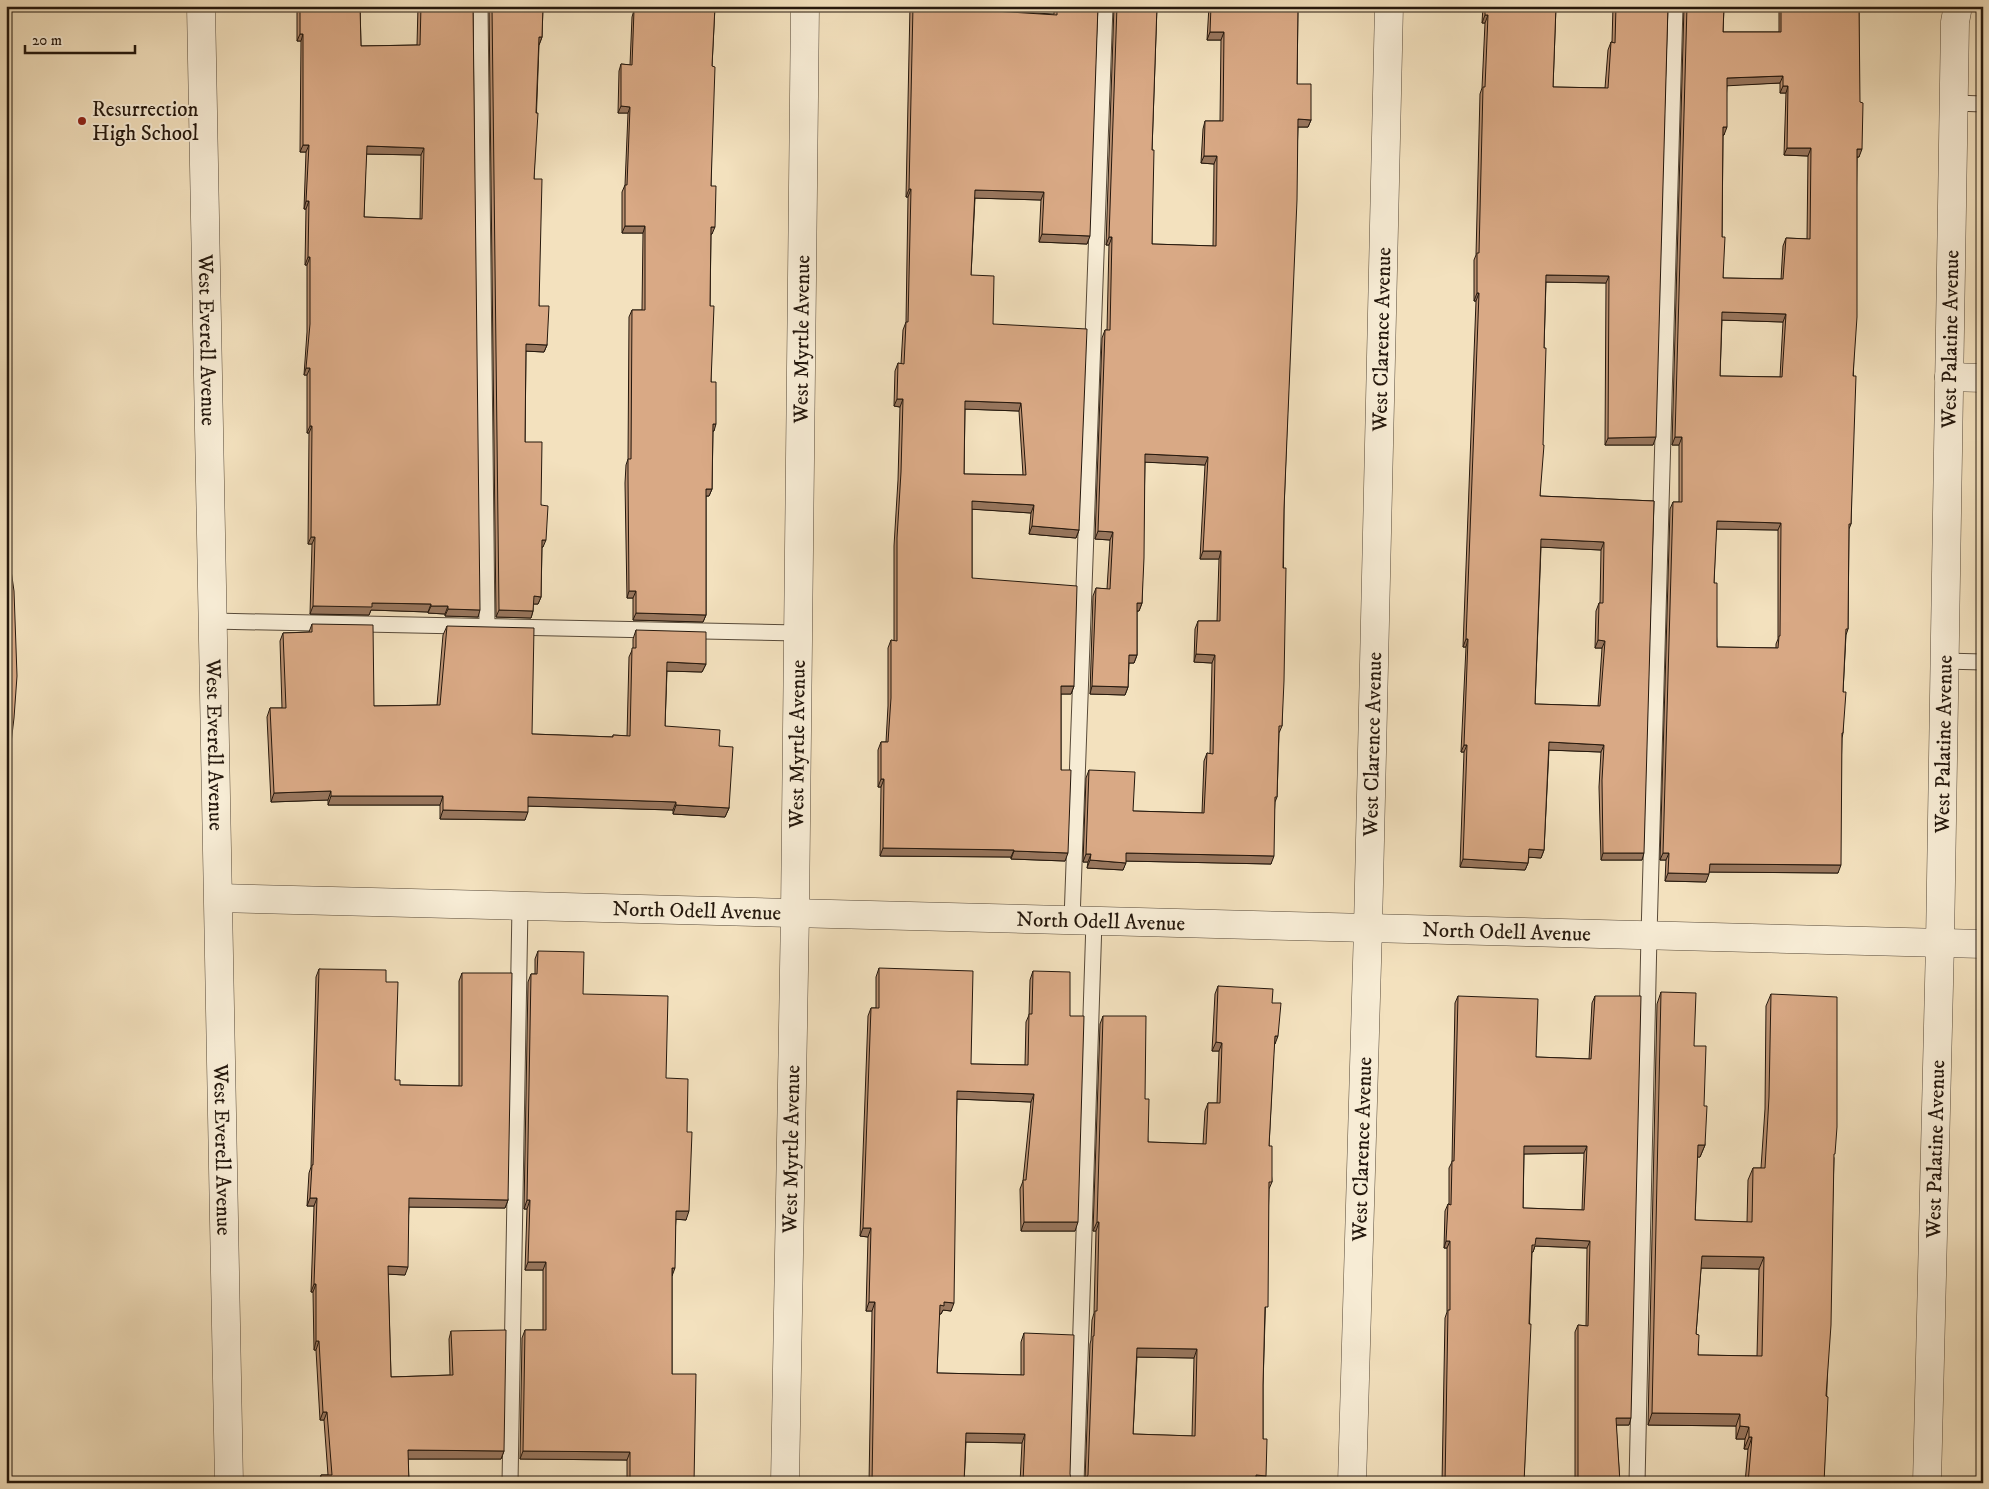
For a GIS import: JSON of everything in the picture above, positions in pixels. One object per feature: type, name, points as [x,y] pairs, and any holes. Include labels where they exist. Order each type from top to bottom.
[{"type":"street","name":"West Everell Avenue","points":[[201,6],[229,1483]]},
{"type":"street","name":"West Myrtle Avenue","points":[[785,1483],[795,914],[805,6]]},
{"type":"street","name":"West Clarence Avenue","points":[[1352,1483],[1368,928],[1389,6]]},
{"type":"street","name":"West Palatine Avenue","points":[[1926,1483],[1940,942],[1955,22],[1958,6]]},
{"type":"street","points":[[1950,377],[1983,378]]},
{"type":"street","name":"North Odell Avenue","points":[[219,898],[1983,944]]},
{"type":"lane","points":[[480,6],[487,626]]},
{"type":"lane","points":[[1076,1483],[1083,921],[1105,6]]},
{"type":"lane","points":[[1637,1483],[1649,935],[1675,6]]},
{"type":"lane","points":[[1954,103],[1983,104]]},
{"type":"lane","points":[[213,621],[798,633]]},
{"type":"lane","points":[[1944,661],[1983,662]]},
{"type":"lane","points":[[510,1483],[520,906]]},
{"type":"building","points":[[300,6],[360,6],[361,46],[420,45],[421,6],[473,6],[480,610],[448,609],[448,606],[431,606],[431,604],[372,603],[372,607],[313,606],[315,537],[311,537],[312,426],[310,426],[310,368],[306,368],[310,324],[309,201],[306,201],[309,145],[303,145],[303,34],[300,34]],"holes":[[[367,146],[424,148],[422,219],[364,217]]]},
{"type":"building","points":[[492,6],[543,6],[542,37],[539,37],[536,113],[538,113],[534,179],[542,179],[539,306],[549,306],[547,345],[526,344],[525,442],[542,442],[541,505],[548,506],[546,540],[542,540],[541,597],[534,596],[533,611],[499,610]]},
{"type":"building","points":[[653,6],[715,6],[712,66],[715,67],[711,186],[716,186],[715,227],[711,227],[710,306],[714,306],[711,382],[716,382],[716,424],[713,424],[712,489],[706,489],[706,615],[636,613],[636,591],[629,591],[628,459],[631,459],[632,310],[645,310],[645,226],[625,226],[625,185],[627,185],[630,107],[621,106],[621,64],[632,65],[634,10],[653,10]]},
{"type":"building","points":[[913,6],[994,6],[994,11],[1057,15],[1057,6],[1098,6],[1090,236],[1042,234],[1044,192],[975,190],[971,275],[994,276],[993,324],[1087,329],[1079,530],[1032,526],[1034,505],[972,501],[972,578],[1077,586],[1074,686],[1061,686],[1061,770],[1071,770],[1068,853],[1014,850],[883,848],[884,779],[881,779],[881,742],[888,742],[891,698],[891,640],[897,641],[897,538],[903,399],[897,399],[898,363],[904,364],[906,322],[908,322],[911,189],[909,189]],"holes":[[[965,401],[1021,403],[1026,475],[964,474]]]},
{"type":"building","points":[[1117,6],[1157,6],[1152,150],[1154,150],[1152,244],[1216,246],[1217,156],[1204,156],[1205,121],[1223,121],[1224,32],[1210,32],[1211,6],[1298,6],[1297,84],[1311,84],[1311,120],[1298,119],[1297,200],[1284,509],[1283,568],[1286,568],[1284,681],[1282,726],[1279,726],[1274,856],[1126,853],[1126,863],[1090,860],[1091,854],[1086,854],[1089,770],[1135,772],[1133,811],[1204,813],[1207,753],[1213,754],[1215,655],[1196,654],[1198,621],[1220,621],[1221,551],[1203,551],[1208,457],[1145,454],[1144,558],[1142,603],[1137,603],[1137,655],[1129,655],[1128,687],[1092,686],[1096,588],[1110,589],[1113,532],[1098,531],[1105,330],[1110,330],[1112,237],[1109,237]]},
{"type":"building","points":[[1485,6],[1556,6],[1553,87],[1608,88],[1611,42],[1615,43],[1616,6],[1668,6],[1656,437],[1608,438],[1609,276],[1546,275],[1544,445],[1540,496],[1654,501],[1644,853],[1603,853],[1602,780],[1604,745],[1549,742],[1544,850],[1529,849],[1528,863],[1463,859],[1467,745],[1464,745],[1468,639],[1466,639],[1479,293],[1477,293],[1477,253],[1479,253],[1483,87],[1485,87],[1488,15],[1485,15]],"holes":[[[1541,539],[1604,542],[1603,603],[1599,603],[1598,640],[1605,641],[1600,706],[1535,704]]]},
{"type":"building","points":[[1687,6],[1724,6],[1723,32],[1781,32],[1781,6],[1859,6],[1860,102],[1863,103],[1862,149],[1857,149],[1857,317],[1853,376],[1856,376],[1851,524],[1849,524],[1848,629],[1846,629],[1843,692],[1846,692],[1842,733],[1841,865],[1710,864],[1709,874],[1668,873],[1669,853],[1663,853],[1673,502],[1682,502],[1682,437],[1675,437]],"holes":[[[1783,76],[1783,86],[1788,86],[1787,148],[1811,148],[1810,239],[1786,238],[1783,279],[1723,278],[1725,237],[1722,237],[1723,127],[1727,127],[1727,78]],[[1722,312],[1786,314],[1782,377],[1720,376]],[[1717,521],[1781,523],[1780,636],[1778,648],[1717,647],[1717,583],[1714,583]]]},
{"type":"building","points":[[6,540],[14,591],[17,676],[14,718],[6,771]]},
{"type":"building","points":[[312,624],[373,625],[374,706],[440,705],[447,626],[534,628],[532,734],[613,737],[613,735],[630,736],[632,648],[636,648],[636,630],[706,632],[706,664],[667,662],[665,726],[720,730],[719,746],[733,747],[729,808],[676,805],[676,802],[528,797],[528,812],[443,810],[443,796],[331,796],[331,791],[274,793],[270,708],[286,708],[283,633],[312,632]]},
{"type":"building","points":[[538,951],[584,952],[583,994],[668,996],[666,1078],[688,1079],[687,1132],[692,1132],[689,1211],[676,1211],[675,1268],[672,1268],[672,1374],[696,1374],[694,1483],[630,1483],[630,1452],[523,1451],[525,1330],[546,1330],[546,1262],[528,1262],[530,1200],[527,1200],[531,974],[537,974]]},
{"type":"building","points":[[879,968],[973,971],[971,1064],[1028,1065],[1029,1014],[1032,1014],[1033,971],[1070,972],[1070,1016],[1084,1016],[1078,1222],[1024,1222],[1023,1180],[1026,1180],[1034,1094],[957,1091],[954,1303],[944,1302],[944,1306],[940,1305],[937,1373],[1024,1375],[1024,1333],[1074,1335],[1070,1474],[1071,1479],[1077,1483],[1023,1483],[1025,1434],[966,1433],[964,1483],[872,1483],[875,1302],[869,1302],[871,1228],[863,1228],[871,1008],[879,1008]]},
{"type":"building","points":[[319,969],[386,970],[386,982],[398,982],[395,1080],[400,1080],[400,1085],[462,1086],[462,973],[512,973],[508,1200],[409,1198],[408,1267],[388,1266],[391,1377],[453,1375],[451,1331],[506,1330],[504,1451],[408,1450],[409,1483],[321,1483],[321,1475],[332,1475],[327,1412],[323,1412],[319,1341],[316,1341],[316,1284],[314,1284],[317,1198],[310,1198],[313,1165]]},
{"type":"building","points":[[1218,986],[1273,989],[1272,1003],[1281,1003],[1278,1036],[1275,1036],[1269,1146],[1272,1146],[1272,1182],[1269,1182],[1268,1307],[1265,1307],[1263,1385],[1263,1439],[1267,1439],[1266,1476],[1256,1475],[1256,1483],[1083,1483],[1088,1475],[1093,1336],[1095,1311],[1097,1311],[1099,1222],[1097,1222],[1103,1016],[1146,1016],[1145,1099],[1149,1099],[1148,1142],[1206,1144],[1208,1103],[1220,1103],[1222,1043],[1216,1042]],"holes":[[[1137,1348],[1197,1349],[1195,1436],[1133,1434]]]},
{"type":"building","points":[[1661,992],[1696,993],[1694,1046],[1706,1046],[1704,1106],[1707,1106],[1705,1145],[1698,1145],[1695,1220],[1752,1222],[1753,1168],[1765,1168],[1769,1097],[1771,994],[1837,997],[1837,1127],[1834,1154],[1831,1325],[1826,1396],[1828,1397],[1824,1483],[1748,1483],[1752,1437],[1749,1437],[1749,1427],[1740,1426],[1740,1414],[1652,1413]],"holes":[[[1702,1256],[1764,1257],[1762,1356],[1698,1355],[1699,1335],[1696,1334]]]},
{"type":"building","points":[[1458,996],[1538,999],[1536,1057],[1591,1059],[1595,996],[1641,996],[1631,1418],[1616,1418],[1620,1483],[1578,1483],[1578,1325],[1588,1326],[1590,1241],[1536,1238],[1535,1245],[1532,1245],[1529,1324],[1531,1324],[1524,1483],[1445,1483],[1448,1310],[1450,1310],[1450,1241],[1446,1241],[1448,1204],[1451,1205],[1452,1161],[1454,1161]],"holes":[[[1524,1146],[1587,1146],[1584,1210],[1523,1208]]]},
{"type":"place","name":"Resurrection High School","points":[[82,121]]}]
